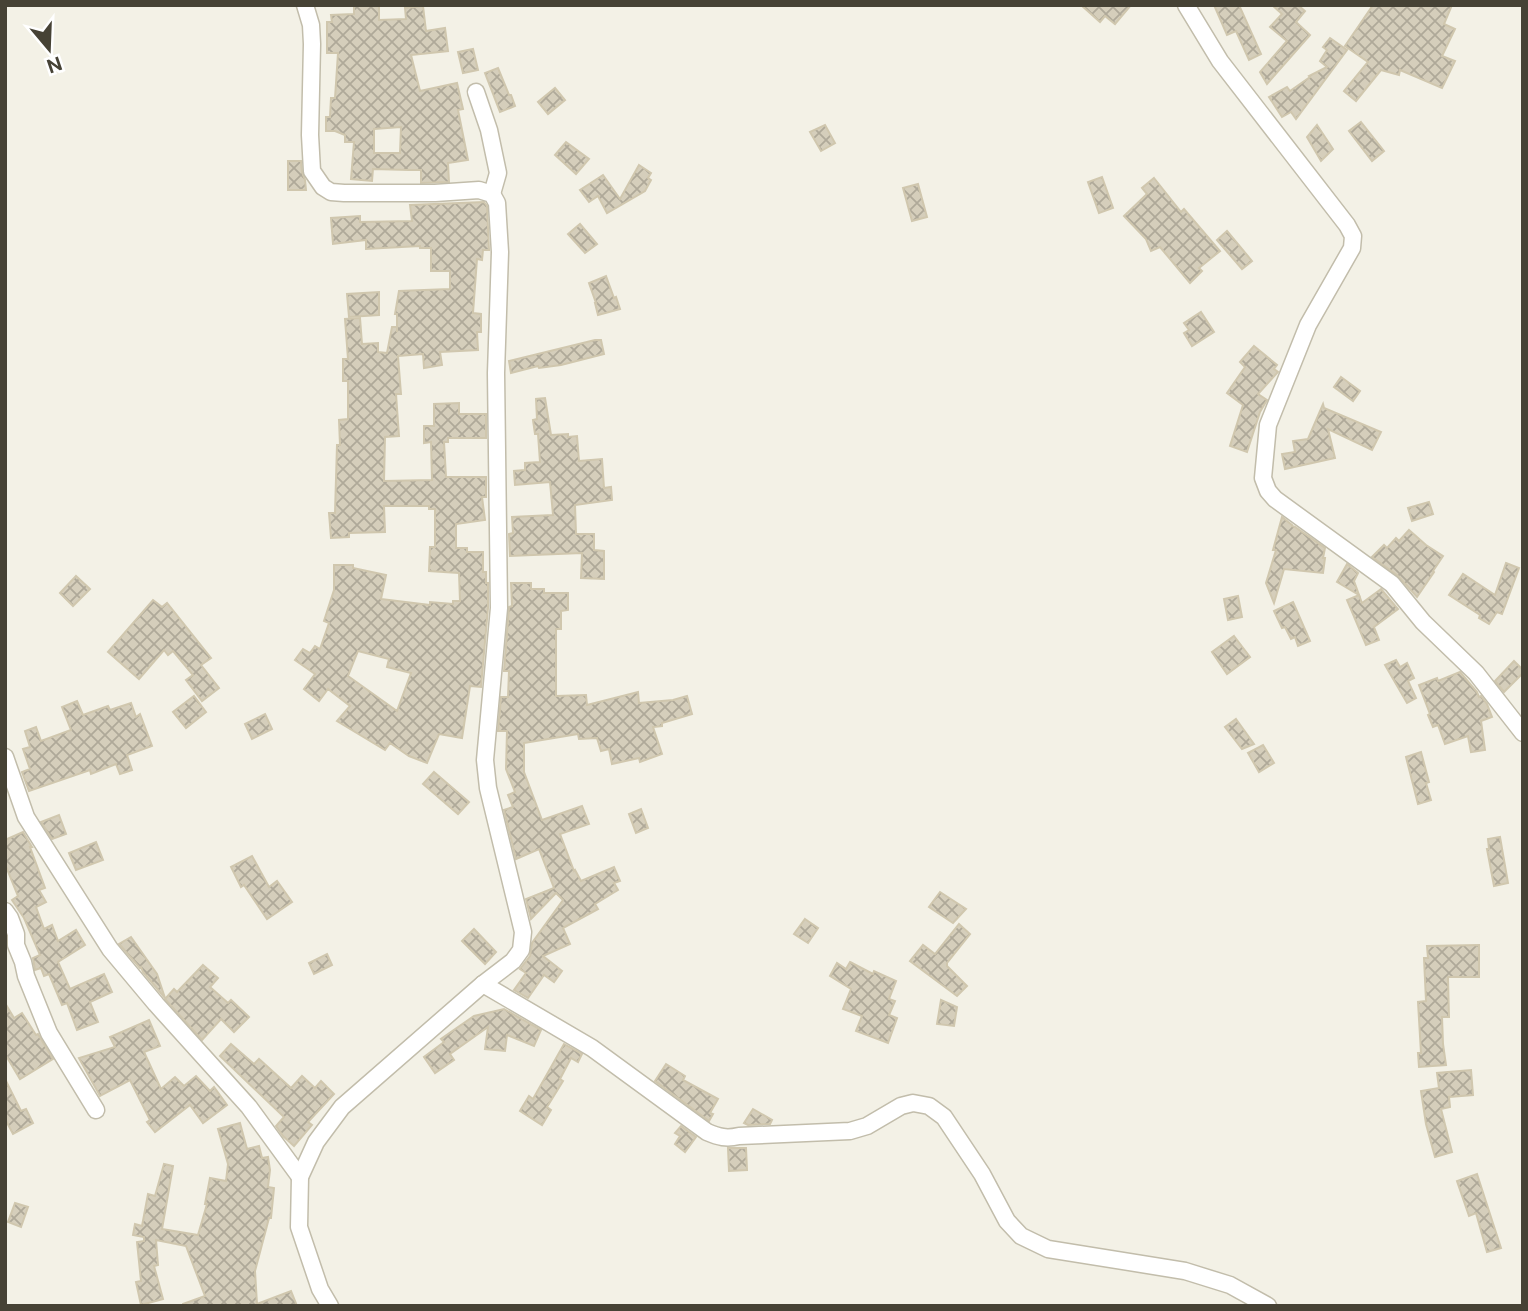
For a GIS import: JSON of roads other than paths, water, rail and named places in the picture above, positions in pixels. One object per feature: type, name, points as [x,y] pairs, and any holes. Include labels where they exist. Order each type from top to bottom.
[{"type":"street","points":[[305,5],[311,25],[312,44],[312,171],[323,187],[331,192],[344,193],[479,190],[492,194],[497,203],[500,252],[496,373],[499,608],[485,760],[488,788],[523,932],[521,950],[513,961],[342,1107],[316,1142],[300,1177],[299,1227],[320,1289],[330,1306]]},
{"type":"street","points":[[1186,5],[1220,61],[1353,236],[1352,248],[1308,325],[1268,425],[1263,478],[1268,491],[1275,499],[1392,584],[1423,622],[1476,673],[1523,733]]},
{"type":"street","points":[[475,92],[489,130],[498,173],[492,194]]},
{"type":"street","points":[[5,757],[26,817],[110,949],[249,1107],[300,1177]]},
{"type":"street","points":[[5,911],[16,933],[16,945],[26,976],[49,1033],[96,1110]]},
{"type":"street","points":[[483,984],[592,1048],[719,1138],[850,1130],[867,1126],[901,1105],[913,1103],[929,1106],[944,1117],[982,1174],[1007,1221],[1021,1236],[1048,1249],[1185,1271],[1230,1285],[1268,1306]]}]
